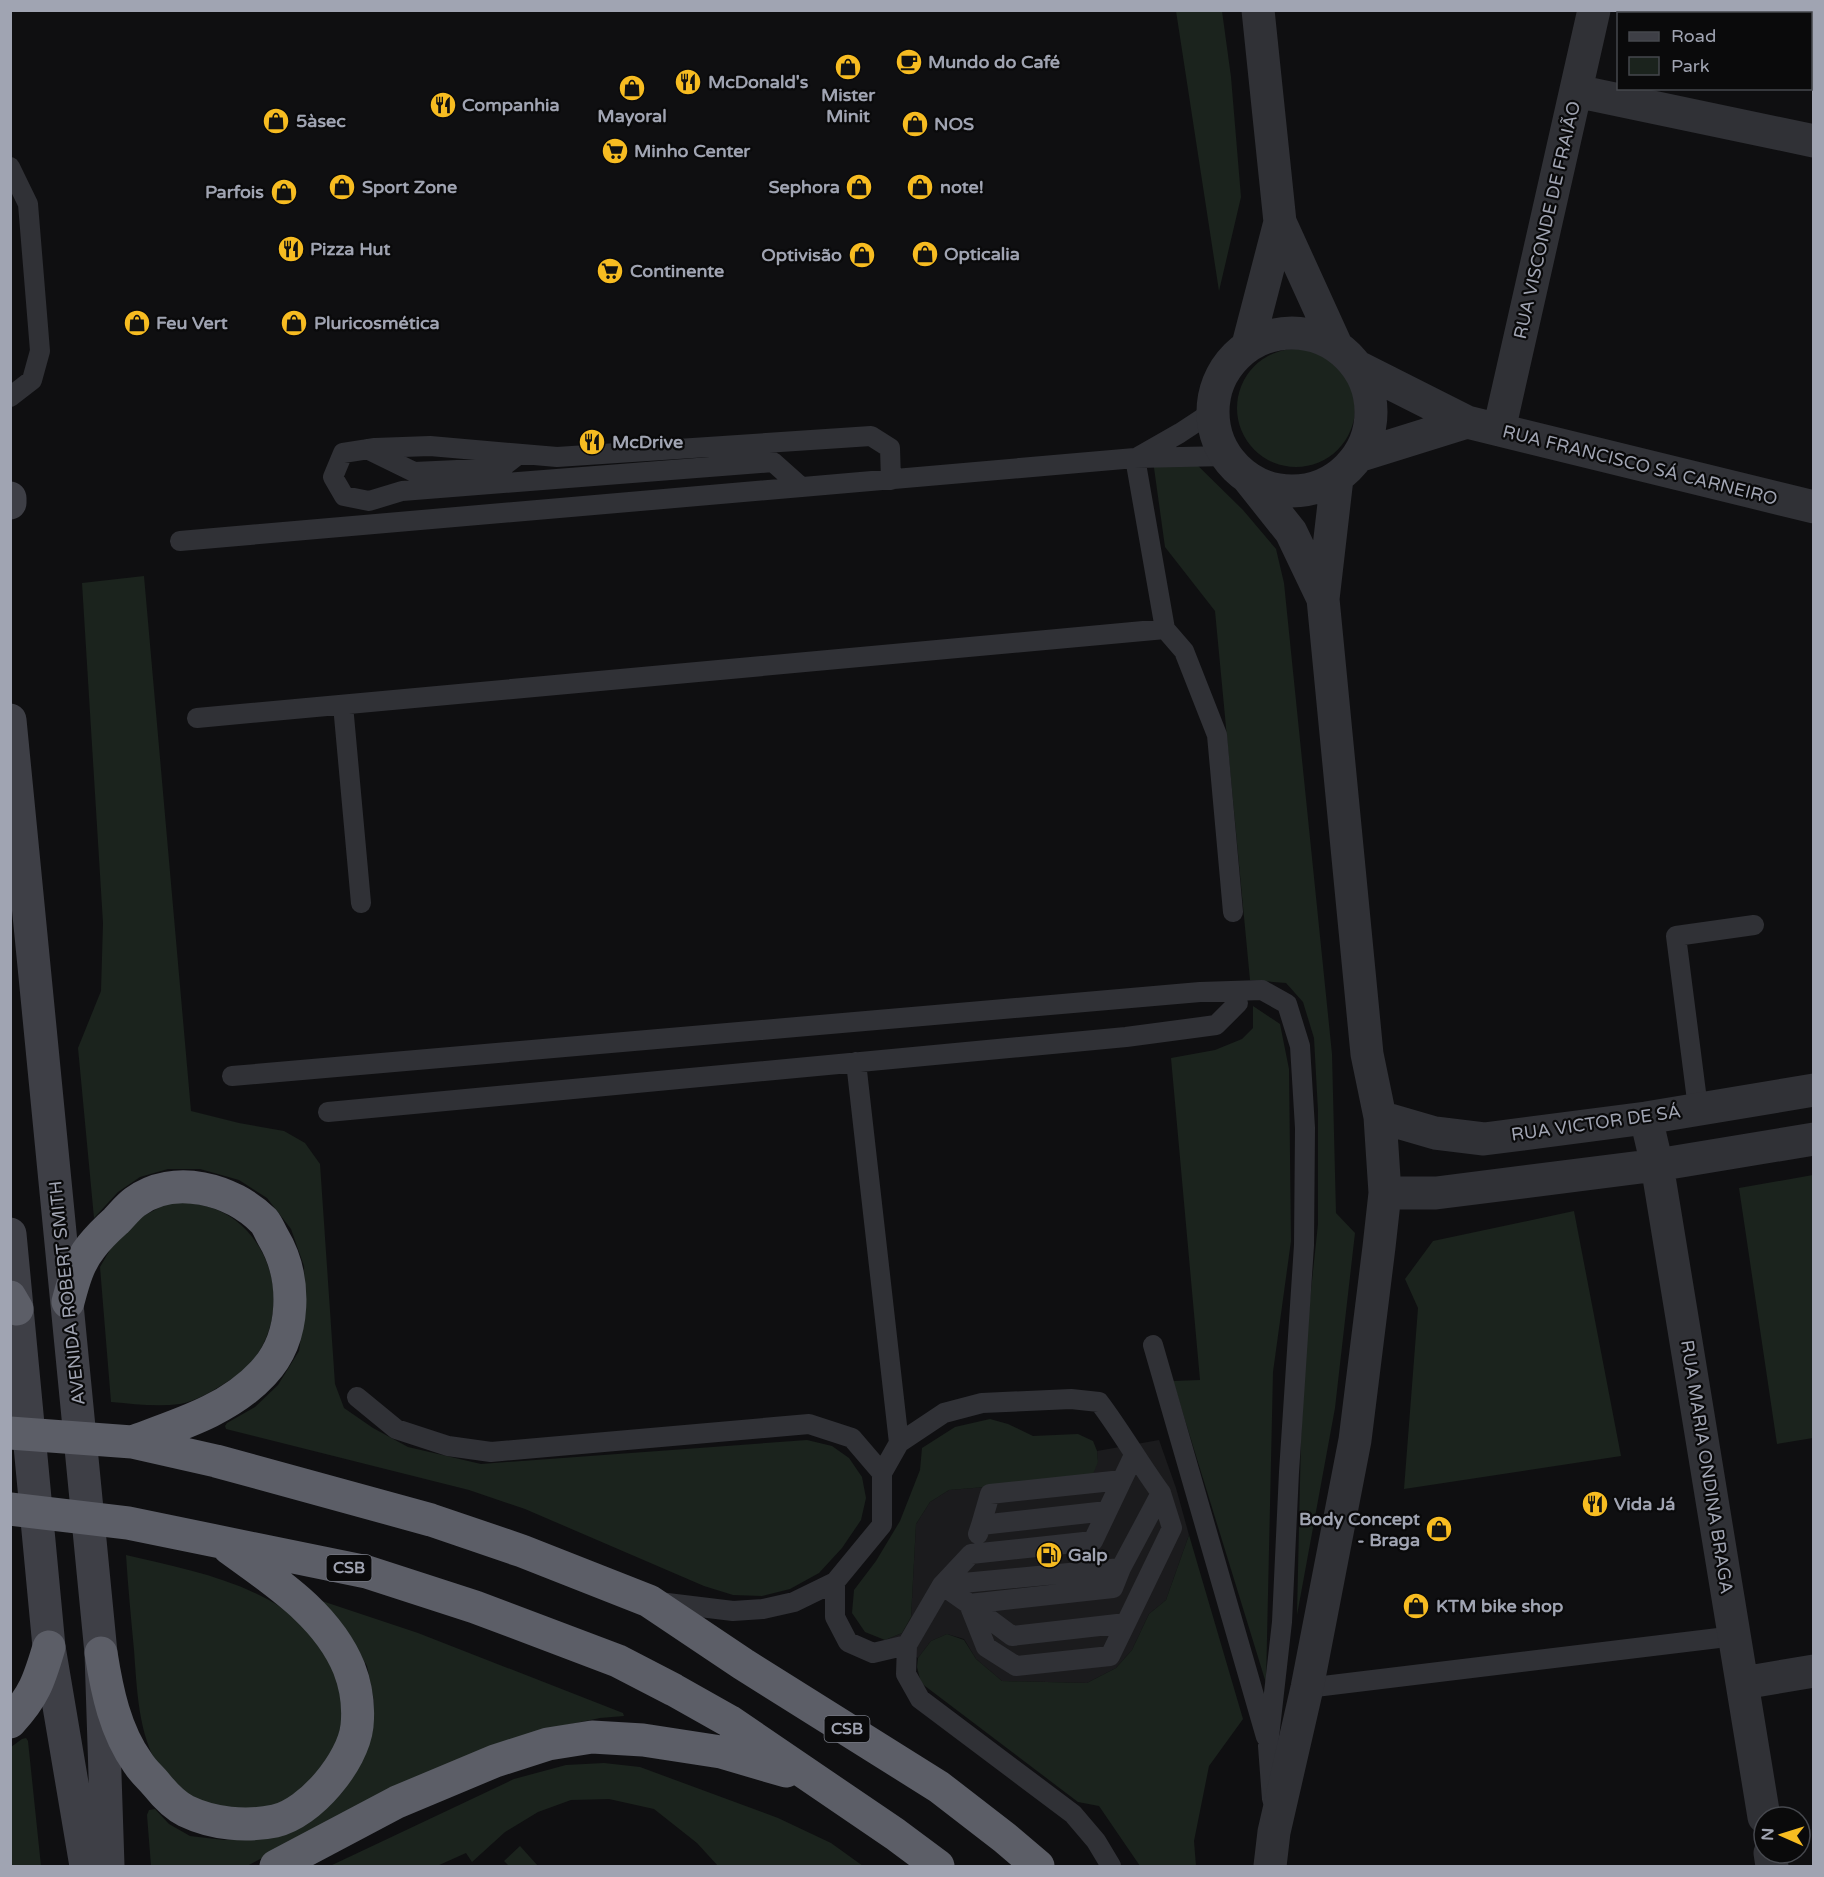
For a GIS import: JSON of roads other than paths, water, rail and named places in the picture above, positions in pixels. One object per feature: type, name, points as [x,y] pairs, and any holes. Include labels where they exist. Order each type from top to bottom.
[{"type":"highway","points":[[68,1302],[75,1276],[90,1248],[135,1202],[158,1190],[184,1186],[214,1191],[239,1202],[265,1222],[282,1251],[290,1281],[290,1313],[283,1342],[264,1372],[235,1397],[197,1419],[132,1442]]},
{"type":"highway","name":"CSB","points":[[10,1433],[132,1442],[216,1461],[431,1520],[522,1551],[649,1601],[743,1664],[939,1787],[1038,1866]]},
{"type":"highway","name":"CSB","points":[[10,1509],[128,1523],[367,1572],[475,1607],[618,1662],[729,1721],[938,1866]]},
{"type":"highway","points":[[101,1653],[107,1692],[119,1728],[137,1762],[166,1796],[185,1810],[213,1821],[246,1824],[276,1821],[302,1808],[326,1788],[345,1759],[357,1728],[357,1696],[349,1668],[334,1641],[311,1613],[278,1584],[220,1542]]},
{"type":"highway","points":[[10,1722],[27,1704],[36,1687],[49,1647]]},
{"type":"highway","points":[[276,1866],[396,1802],[495,1761],[538,1748],[592,1737],[643,1740],[721,1752],[815,1779]]},
{"type":"street","points":[[1248,345],[1280,222],[1258,10]]},
{"type":"street","name":"RUA VISCONDE DE FRAIÃO","points":[[1498,430],[1594,10]]},
{"type":"street","points":[[1576,91],[1814,141]]},
{"type":"street","points":[[1270,1866],[1274,1832],[1307,1688],[1355,1440],[1385,1193],[1380,1118],[1367,1054],[1323,599],[1347,467],[1369,435],[1372,411],[1368,388],[1347,356],[1280,222]]},
{"type":"street","points":[[1323,599],[1291,532],[1237,467],[1216,435],[1212,412],[1216,389],[1226,368],[1248,345],[1269,335],[1292,332],[1315,335],[1347,356]]},
{"type":"street","name":"RUA FRANCISCO SÁ CARNEIRO","points":[[1347,356],[1467,422],[1814,507]]},
{"type":"street","points":[[1237,467],[1269,488],[1292,492],[1316,488],[1347,467],[1467,422]]},
{"type":"street","points":[[10,498],[10,503]]},
{"type":"street","name":"AVENIDA ROBERT SMITH","points":[[10,720],[101,1653],[108,1866]]},
{"type":"street","name":"RUA VICTOR DE SÁ","points":[[1380,1118],[1435,1133],[1485,1139],[1646,1118],[1814,1090]]},
{"type":"street","name":"RUA MARIA ONDINA BRAGA","points":[[1646,1118],[1657,1165],[1762,1805]]},
{"type":"street","points":[[1385,1193],[1436,1193],[1657,1165],[1814,1139]]},
{"type":"street","points":[[10,1234],[14,1303],[49,1647],[86,1866]]},
{"type":"street","points":[[1743,1683],[1814,1671]]},
{"type":"lane","points":[[10,167],[28,204],[40,351],[32,380],[10,397]]},
{"type":"lane","points":[[1136,458],[1180,434],[1212,412]]},
{"type":"lane","points":[[801,487],[773,462],[402,491],[369,501],[344,496],[333,477],[343,453],[367,449],[430,446],[557,457],[871,436],[890,448],[891,480]]},
{"type":"lane","points":[[1136,458],[1165,629],[1184,651],[1217,735],[1233,912]]},
{"type":"lane","points":[[180,541],[1136,458],[1237,467]]},
{"type":"lane","points":[[197,718],[1165,629]]},
{"type":"lane","points":[[343,705],[361,903]]},
{"type":"lane","points":[[1698,1108],[1676,936],[1754,925]]},
{"type":"lane","points":[[232,1076],[1200,992],[1262,990],[1287,1004],[1300,1047],[1305,1128],[1304,1245],[1288,1472],[1282,1622],[1268,1746],[1274,1832]]},
{"type":"lane","points":[[328,1112],[1126,1037],[1216,1025],[1238,1003]]},
{"type":"lane","points":[[856,1062],[899,1443]]},
{"type":"lane","points":[[1153,1345],[1268,1746]]},
{"type":"lane","points":[[357,1397],[396,1429],[448,1446],[491,1452],[809,1424],[852,1438],[882,1473]]},
{"type":"lane","points":[[649,1601],[733,1611],[763,1609],[794,1602],[835,1582],[882,1525],[882,1473],[899,1443],[944,1413],[982,1403],[1071,1399],[1099,1402],[1161,1493],[1172,1528],[1110,1656],[1016,1666],[986,1647],[969,1604]]},
{"type":"lane","points":[[971,1554],[1093,1541],[1134,1455]]},
{"type":"lane","points":[[1111,1866],[1096,1841],[1073,1815],[920,1699],[906,1674],[907,1646],[942,1585],[971,1554],[990,1494],[1122,1480]]},
{"type":"lane","points":[[969,1604],[1113,1588],[1121,1568],[1161,1493]]},
{"type":"lane","points":[[981,1525],[1107,1511]]},
{"type":"lane","points":[[942,1585],[1121,1568]]},
{"type":"lane","points":[[835,1582],[835,1617],[848,1642],[873,1653],[907,1646]]},
{"type":"lane","points":[[942,1585],[1012,1636],[1126,1623]]},
{"type":"lane","points":[[1307,1688],[1735,1636]]},
{"type":"place","name":"Mundo do Café","points":[[909,62]]},
{"type":"place","name":"Mister Minit","points":[[848,67]]},
{"type":"place","name":"McDonald's","points":[[688,82]]},
{"type":"place","name":"Mayoral","points":[[632,88]]},
{"type":"place","name":"Companhia","points":[[443,105]]},
{"type":"place","name":"5àsec","points":[[276,121]]},
{"type":"place","name":"NOS","points":[[915,124]]},
{"type":"place","name":"Minho Center","points":[[615,151]]},
{"type":"place","name":"Sport Zone","points":[[342,187]]},
{"type":"place","name":"Sephora","points":[[859,187]]},
{"type":"place","name":"note!","points":[[920,187]]},
{"type":"place","name":"Parfois","points":[[284,192]]},
{"type":"place","name":"Pizza Hut","points":[[291,249]]},
{"type":"place","name":"Opticalia","points":[[925,254]]},
{"type":"place","name":"Optivisão","points":[[862,255]]},
{"type":"place","name":"Continente","points":[[610,271]]},
{"type":"place","name":"Feu Vert","points":[[137,323]]},
{"type":"place","name":"Pluricosmética","points":[[294,323]]},
{"type":"place","name":"McDrive","points":[[592,442]]},
{"type":"place","name":"Vida Já","points":[[1595,1504]]},
{"type":"place","name":"Body Concept - Braga","points":[[1439,1529]]},
{"type":"place","name":"Galp","points":[[1049,1555]]},
{"type":"place","name":"KTM bike shop","points":[[1416,1606]]}]
